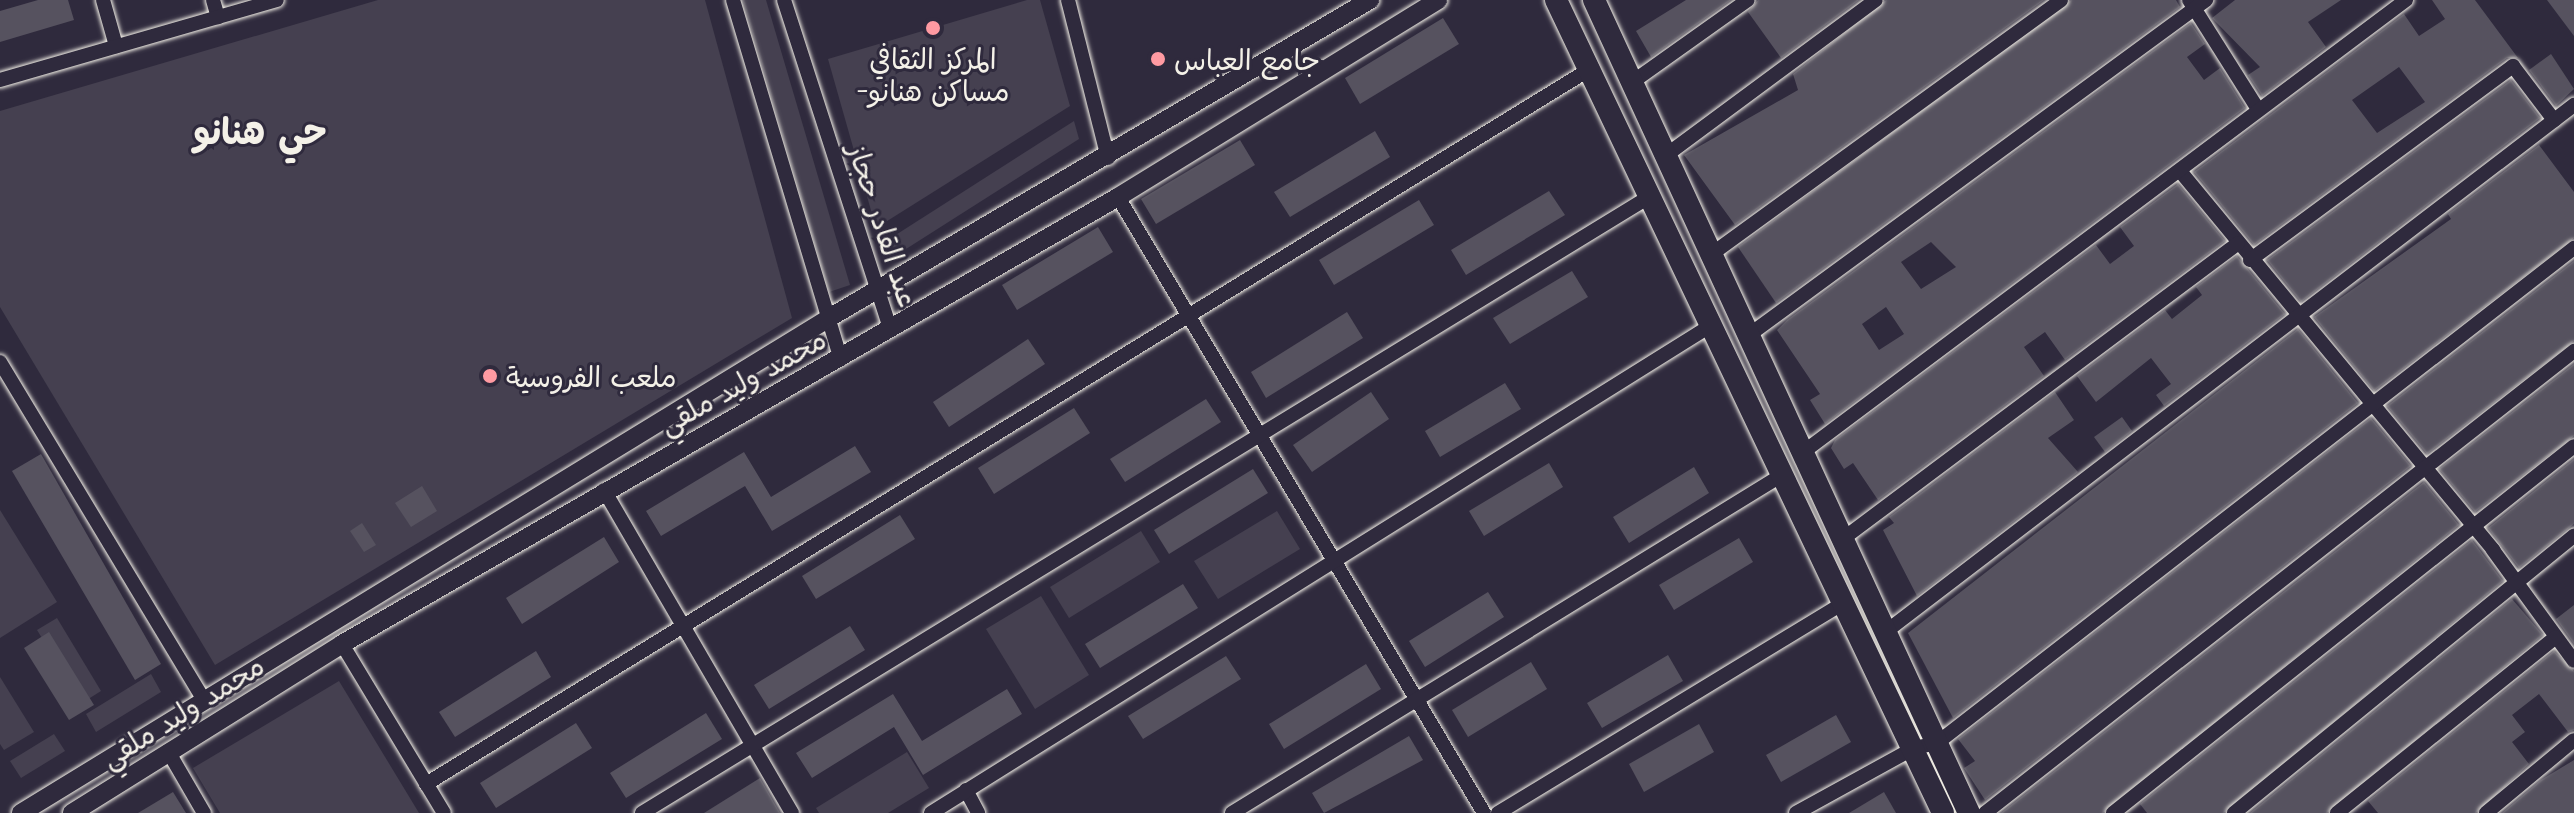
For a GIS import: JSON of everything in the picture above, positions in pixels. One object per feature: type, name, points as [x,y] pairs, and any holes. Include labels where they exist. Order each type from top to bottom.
[{"type":"main road","points":[[1556,0],[1647,198],[1943,813]]},
{"type":"main road","points":[[1594,0],[1709,256],[1888,630],[1969,813]]},
{"type":"street","points":[[103,0],[116,46]]},
{"type":"street","points":[[213,0],[218,17]]},
{"type":"street","points":[[733,0],[841,359]]},
{"type":"street","name":"عبد القادر حجاز","points":[[784,0],[890,329]]},
{"type":"street","points":[[1068,0],[1108,158]]},
{"type":"street","name":"محمد وليد ملقي","points":[[21,813],[829,318],[1108,158],[1370,0]]},
{"type":"street","name":"محمد وليد ملقي","points":[[72,813],[342,644],[604,490],[841,359],[1118,197],[1438,0]]},
{"type":"street","points":[[1631,83],[1748,0]]},
{"type":"street","points":[[1665,156],[1876,0]]},
{"type":"street","points":[[1709,256],[2061,0]]},
{"type":"street","points":[[1802,453],[2406,0]]},
{"type":"street","points":[[0,80],[269,1]]},
{"type":"street","points":[[1749,335],[2197,3],[2258,109]]},
{"type":"street","points":[[2250,260],[2513,66],[2554,120]]},
{"type":"street","points":[[426,784],[1184,315],[1590,69]]},
{"type":"street","points":[[1888,630],[2574,105]]},
{"type":"street","points":[[2180,171],[2250,260],[2517,581],[2574,661]]},
{"type":"street","points":[[1118,197],[1184,315],[1484,813]]},
{"type":"street","points":[[642,813],[1647,198]]},
{"type":"street","points":[[1844,538],[2238,243]]},
{"type":"street","points":[[1796,813],[1914,748],[1937,743],[2574,248]]},
{"type":"street","points":[[931,813],[1332,558],[1710,326]]},
{"type":"street","points":[[1985,813],[2574,351]]},
{"type":"street","points":[[0,362],[205,702]]},
{"type":"street","points":[[2113,813],[2574,446]]},
{"type":"street","points":[[1232,813],[1782,475]]},
{"type":"street","points":[[604,490],[792,813]]},
{"type":"street","points":[[2234,813],[2574,536]]},
{"type":"street","points":[[1498,813],[1843,603]]},
{"type":"street","points":[[2337,813],[2555,638]]},
{"type":"street","points":[[342,644],[444,813]]},
{"type":"street","points":[[2486,813],[2574,740]]},
{"type":"street","points":[[168,751],[204,813]]},
{"type":"street","points":[[966,790],[978,813]]},
{"type":"shaded area","points":[[378,0],[705,0],[792,318],[215,665],[0,307],[0,111]]},
{"type":"shaded area","points":[[743,0],[766,0],[850,285],[829,292]]},
{"type":"shaded area","points":[[1027,0],[1040,0],[1070,106],[876,228],[828,59]]},
{"type":"shaded area","points":[[1074,121],[1079,139],[884,263],[880,245]]},
{"type":"shaded area","points":[[0,510],[57,602],[0,638]]},
{"type":"shaded area","points":[[1277,511],[1300,549],[1218,599],[1194,561]]},
{"type":"shaded area","points":[[1141,531],[1160,562],[1069,618],[1050,587]]},
{"type":"shaded area","points":[[1041,596],[1089,675],[1035,709],[986,629]]},
{"type":"shaded area","points":[[57,618],[101,691],[82,703],[37,630]]},
{"type":"shaded area","points":[[151,674],[161,692],[96,732],[86,714]]},
{"type":"shaded area","points":[[0,677],[34,732],[4,750],[0,744]]},
{"type":"shaded area","points":[[339,681],[419,813],[220,813],[193,768]]},
{"type":"shaded area","points":[[54,734],[65,751],[21,778],[10,761]]},
{"type":"shaded area","points":[[907,752],[929,788],[888,813],[819,813],[816,808]]},
{"type":"building","points":[[38,0],[68,0],[74,20],[0,42],[0,11]]},
{"type":"building","points":[[1686,0],[1731,0],[1651,57],[1636,31]]},
{"type":"building","points":[[1758,0],[1859,0],[1781,58],[1748,12]]},
{"type":"building","points":[[1886,0],[2044,0],[1735,225],[1684,155],[1798,90],[1793,74]]},
{"type":"building","points":[[2071,0],[2176,0],[2180,7],[1776,303],[1738,247]]},
{"type":"building","points":[[2235,0],[2341,0],[2308,22],[2326,47],[2262,96],[2248,75],[2260,67],[2212,18]]},
{"type":"building","points":[[2432,0],[2475,0],[2518,58],[2507,58],[2254,245],[2194,172],[2404,14],[2419,36],[2445,19]],"holes":[[[2399,67],[2425,102],[2377,133],[2352,100]]]},
{"type":"building","points":[[2547,0],[2574,0],[2574,36]]},
{"type":"building","points":[[1443,18],[1459,44],[1360,104],[1345,78]]},
{"type":"building","points":[[2191,23],[2205,44],[2187,57],[2204,80],[2220,68],[2245,108],[1825,424],[1810,400],[1820,394],[1777,330]],"holes":[[[1931,242],[1956,267],[1921,289],[1901,262]],[[1886,307],[1904,334],[1879,350],[1862,324]]]},
{"type":"building","points":[[2551,54],[2574,89],[2556,106],[2529,70]]},
{"type":"building","points":[[2511,80],[2540,118],[2301,302],[2267,260]]},
{"type":"building","points":[[1375,131],[1390,157],[1290,217],[1274,192]]},
{"type":"building","points":[[1240,140],[1255,165],[1156,224],[1141,199]]},
{"type":"building","points":[[2539,145],[2574,192],[2574,238],[2374,391],[2314,317],[2451,219],[2448,214]]},
{"type":"building","points":[[2178,184],[2225,241],[2065,360],[2045,332],[2024,347],[2044,376],[1878,500],[1853,463],[1844,469],[1831,448],[1835,440],[2096,245],[2110,264],[2134,246],[2120,227]]},
{"type":"building","points":[[1549,191],[1565,215],[1466,275],[1451,250]]},
{"type":"building","points":[[1419,200],[1434,225],[1334,285],[1319,260]]},
{"type":"building","points":[[1098,227],[1113,252],[1017,310],[1002,285]]},
{"type":"building","points":[[2237,256],[2285,314],[2164,406],[2156,395],[2171,384],[2151,358],[2096,402],[2077,376],[2165,310],[2172,319],[2202,295],[2196,287]]},
{"type":"building","points":[[2574,261],[2574,341],[2427,454],[2387,406]]},
{"type":"building","points":[[1572,271],[1588,297],[1510,344],[1493,318]]},
{"type":"building","points":[[1347,312],[1363,338],[1266,398],[1251,372]]},
{"type":"building","points":[[2298,329],[2358,403],[1953,718],[1908,633]]},
{"type":"building","points":[[1028,339],[1045,364],[949,427],[933,402]]},
{"type":"building","points":[[2574,364],[2574,436],[2475,512],[2439,469]]},
{"type":"building","points":[[1505,383],[1521,409],[1440,457],[1425,431]]},
{"type":"building","points":[[1371,392],[1389,419],[1312,472],[1293,445]]},
{"type":"building","points":[[2055,392],[2074,420],[2048,438],[2078,472],[1917,596],[1883,530],[1894,523],[1889,517]]},
{"type":"building","points":[[1206,399],[1221,422],[1125,482],[1110,459]]},
{"type":"building","points":[[1074,408],[1090,433],[994,494],[978,468]]},
{"type":"building","points":[[2122,417],[2132,431],[2105,452],[2094,437]]},
{"type":"building","points":[[2371,418],[2411,466],[1985,800],[1964,768],[1975,761],[1958,739]]},
{"type":"building","points":[[855,446],[871,472],[772,531],[745,486],[661,536],[646,511],[744,452],[771,497]]},
{"type":"building","points":[[41,454],[161,664],[135,680],[12,471]]},
{"type":"building","points":[[2574,459],[2574,524],[2519,568],[2488,528]]},
{"type":"building","points":[[1549,463],[1563,487],[1484,536],[1469,511]]},
{"type":"building","points":[[1694,467],[1709,493],[1629,543],[1613,517]]},
{"type":"building","points":[[1253,469],[1268,493],[1169,554],[1154,530]]},
{"type":"building","points":[[2424,482],[2459,525],[2103,813],[2001,813]]},
{"type":"building","points":[[422,486],[437,511],[411,527],[395,503]]},
{"type":"building","points":[[900,515],[915,539],[816,599],[802,576]]},
{"type":"building","points":[[362,523],[376,545],[364,552],[350,531]]},
{"type":"building","points":[[604,537],[619,562],[522,624],[506,598]]},
{"type":"building","points":[[1739,538],[1753,562],[1674,610],[1659,585]]},
{"type":"building","points":[[2472,540],[2503,581],[2224,813],[2147,813],[2140,804]]},
{"type":"building","points":[[1183,584],[1198,608],[1100,668],[1085,644]]},
{"type":"building","points":[[1488,592],[1504,617],[1425,667],[1409,641]]},
{"type":"building","points":[[2512,599],[2543,635],[2327,813],[2250,813]]},
{"type":"building","points":[[2574,605],[2574,644],[2556,619]]},
{"type":"building","points":[[850,626],[865,650],[769,709],[754,685]]},
{"type":"building","points":[[49,632],[94,705],[69,720],[24,648]]},
{"type":"building","points":[[536,651],[551,677],[455,737],[439,712]]},
{"type":"building","points":[[2554,651],[2574,671],[2574,730],[2568,732],[2539,694],[2512,715],[2525,732],[2512,742],[2529,764],[2476,813],[2378,813],[2368,801]]},
{"type":"building","points":[[1668,655],[1683,681],[1602,728],[1587,703]]},
{"type":"building","points":[[1226,656],[1241,679],[1143,739],[1128,716]]},
{"type":"building","points":[[1531,662],[1547,689],[1468,737],[1452,710]]},
{"type":"building","points":[[1366,664],[1381,689],[1284,749],[1269,724]]},
{"type":"building","points":[[1007,689],[1022,714],[923,775],[894,727],[812,778],[796,753],[893,694],[922,741]]},
{"type":"building","points":[[706,713],[722,739],[626,798],[610,773]]},
{"type":"building","points":[[1836,715],[1851,742],[1781,782],[1766,755]]},
{"type":"building","points":[[576,723],[592,748],[496,808],[480,783]]},
{"type":"building","points":[[1699,724],[1714,752],[1644,792],[1629,764]]},
{"type":"building","points":[[1409,736],[1423,760],[1324,813],[1312,793]]},
{"type":"building","points":[[2574,760],[2574,813],[2502,813],[2541,780]]},
{"type":"building","points":[[760,778],[780,813],[704,813]]},
{"type":"building","points":[[173,792],[186,813],[138,813]]},
{"type":"building","points":[[1884,792],[1896,813],[1849,813]]},
{"type":"place","name":"المركز الثقافي -مساكن هنانو","points":[[933,28]]},
{"type":"place","name":"جامع العباس","points":[[1158,59]]},
{"type":"place","name":"ملعب الفروسية","points":[[490,376]]},
{"type":"district","name":"حي هنانو","points":[[260,130]]}]
